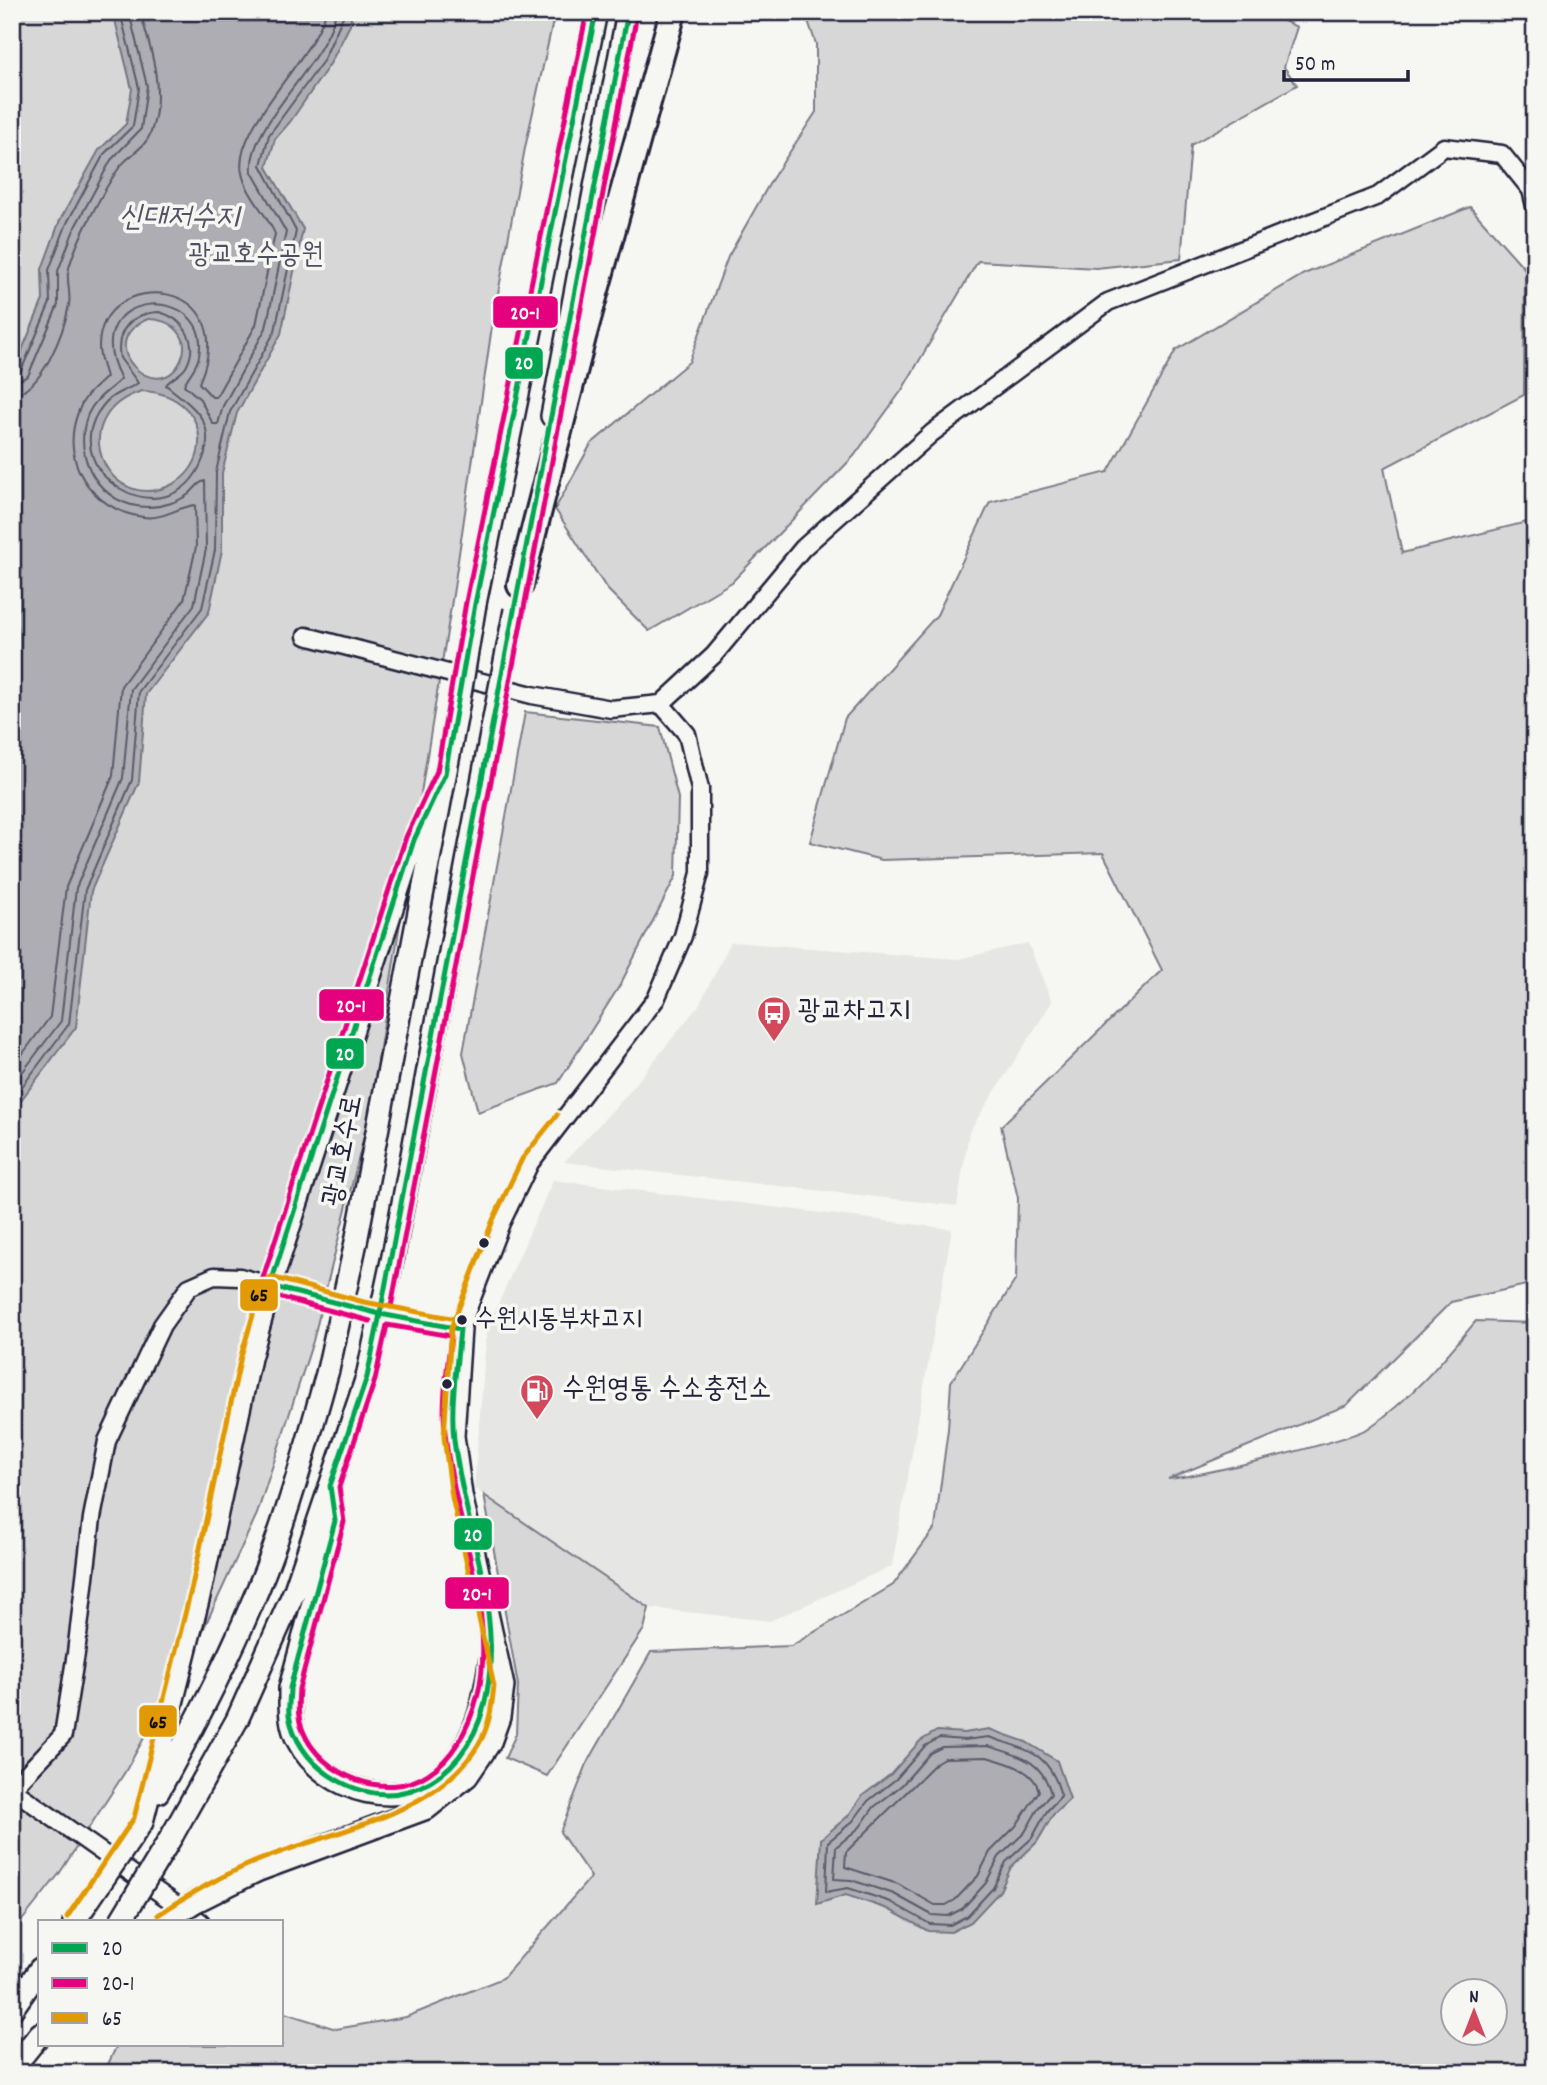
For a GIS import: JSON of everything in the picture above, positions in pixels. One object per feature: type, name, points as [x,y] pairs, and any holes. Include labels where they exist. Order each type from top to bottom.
[{"type":"highway","points":[[520,585],[583,337],[674,12]]},
{"type":"main road","name":"광교호수로","points":[[75,1920],[142,1822],[211,1694],[265,1570],[300,1468],[328,1370],[356,1242],[456,718],[475,604],[596,12]]},
{"type":"main road","points":[[121,1920],[173,1835],[242,1709],[295,1590],[367,1377],[393,1256],[628,12]]},
{"type":"main road","points":[[142,1822],[201,1588],[250,1358],[270,1286],[414,840],[445,774]]},
{"type":"main road","points":[[166,1920],[196,1901],[256,1871],[427,1808],[467,1776],[490,1742],[499,1717],[503,1686],[461,1495],[453,1436],[460,1329]]},
{"type":"main road","points":[[330,1486],[335,1521],[290,1688],[289,1715],[298,1741],[317,1767],[341,1784],[369,1793],[397,1793],[424,1786],[432,1781],[448,1770],[477,1728],[493,1648]]},
{"type":"main road","points":[[12,2009],[38,1972]]},
{"type":"main road","points":[[12,2069],[38,2036]]},
{"type":"street","points":[[306,636],[532,695],[611,709],[661,704],[714,655],[803,548],[932,433],[1108,302],[1378,196],[1444,147],[1502,154],[1531,190],[1535,206]]},
{"type":"street","points":[[198,1920],[12,1789],[63,1735],[92,1518],[107,1441],[162,1325],[189,1287],[214,1276],[240,1277],[362,1311],[460,1329],[501,1223],[530,1163],[656,999],[683,936],[699,873],[700,789],[687,734],[661,704]]},
{"type":"shaded area","points":[[731,942],[958,959],[1028,943],[1052,1002],[969,1132],[957,1206],[564,1162],[625,1097],[699,1005]]},
{"type":"shaded area","points":[[553,1180],[952,1229],[892,1566],[770,1621],[649,1608],[474,1488],[487,1329]]},
{"type":"green space","name":"광교호수공원","points":[[12,12],[555,12],[525,148],[492,326],[454,588],[369,1116],[313,1341],[257,1514],[196,1645],[125,1772],[59,1874],[12,1933]]},
{"type":"green space","points":[[805,12],[1265,12],[1297,27],[1284,67],[1297,85],[1191,145],[1181,259],[1096,268],[978,261],[902,390],[854,456],[732,582],[649,631],[607,589],[555,509],[591,444],[689,362],[728,257],[772,179],[816,112],[816,44]]},
{"type":"green space","points":[[1470,207],[1525,269],[1524,395],[1384,468],[1402,553],[1535,520],[1535,1283],[1451,1302],[1347,1405],[1168,1479],[1272,1458],[1357,1433],[1385,1416],[1413,1391],[1476,1321],[1535,1323],[1535,2073],[104,2073],[117,2046],[284,2046],[284,2013],[336,2029],[406,2017],[503,1978],[591,1877],[560,1832],[587,1764],[651,1652],[791,1646],[893,1585],[935,1528],[948,1429],[951,1382],[1016,1279],[1018,1198],[1001,1126],[1162,970],[1103,853],[882,860],[810,842],[845,718],[937,615],[990,502],[1108,472],[1176,350],[1304,274]]},
{"type":"green space","points":[[525,712],[660,727],[678,798],[676,876],[620,985],[558,1083],[478,1112],[463,1053]]},
{"type":"green space","points":[[484,1495],[649,1608],[644,1629],[547,1776],[505,1758],[516,1734],[518,1685]]},
{"type":"water","name":"신대저수지","points":[[113,12],[352,12],[350,25],[330,64],[275,139],[267,167],[303,229],[281,334],[237,413],[222,473],[222,550],[209,612],[146,694],[139,782],[91,891],[76,1027],[12,1112],[12,374],[43,300],[42,269],[60,220],[99,150],[126,124],[132,89]],"holes":[[[148,319],[171,325],[184,343],[181,360],[171,373],[158,378],[145,375],[134,367],[127,355],[125,342],[132,330]],[[142,391],[154,392],[177,401],[192,417],[199,439],[197,457],[185,475],[173,484],[150,491],[129,487],[113,476],[103,460],[99,440],[104,421],[117,404]]]},
{"type":"water","points":[[989,1729],[1026,1742],[1057,1761],[1070,1799],[1053,1815],[1037,1842],[1011,1867],[1000,1891],[971,1922],[951,1932],[928,1931],[888,1909],[846,1895],[817,1904],[821,1839],[848,1816],[862,1796],[891,1774],[920,1741],[937,1731],[964,1733]]},
{"type":"transit line","name":"20-1","points":[[370,1321],[267,1294],[261,1284],[406,837],[437,771],[466,602],[587,12]]},
{"type":"transit line","name":"20","points":[[380,1314],[270,1286],[414,840],[445,774],[475,604],[596,12]]},
{"type":"transit line","name":"20","points":[[380,1314],[628,12]]},
{"type":"transit line","name":"20-1","points":[[391,1307],[637,14]]},
{"type":"transit line","name":"65","points":[[158,1915],[204,1887],[252,1863],[380,1818],[411,1804],[439,1787],[463,1765],[482,1738],[489,1719],[494,1686],[452,1497],[444,1437],[451,1328],[493,1220],[522,1159],[557,1115]]},
{"type":"transit line","name":"65","points":[[67,1917],[134,1818],[192,1586],[241,1356],[263,1281],[271,1277],[364,1302],[462,1320]]},
{"type":"transit line","name":"20","points":[[380,1314],[460,1329],[453,1398],[454,1440],[490,1629],[487,1692],[480,1720],[467,1745],[451,1766],[431,1782],[408,1791],[383,1794],[357,1789],[321,1769],[298,1741],[289,1712],[290,1688],[335,1521],[330,1486],[367,1377],[380,1314]]},
{"type":"transit line","name":"20-1","points":[[387,1325],[451,1336],[444,1402],[446,1442],[479,1601],[482,1664],[478,1694],[471,1717],[454,1749],[438,1767],[412,1782],[375,1785],[357,1780],[324,1761],[303,1731],[298,1705],[299,1689],[344,1522],[339,1487],[375,1380],[387,1325]]},
{"type":"place","name":"광교차고지","points":[[774,1043]]},
{"type":"place","name":"수원시동부차고지","points":[[462,1320]]},
{"type":"place","name":"수원영통 수소충전소","points":[[537,1421]]}]
